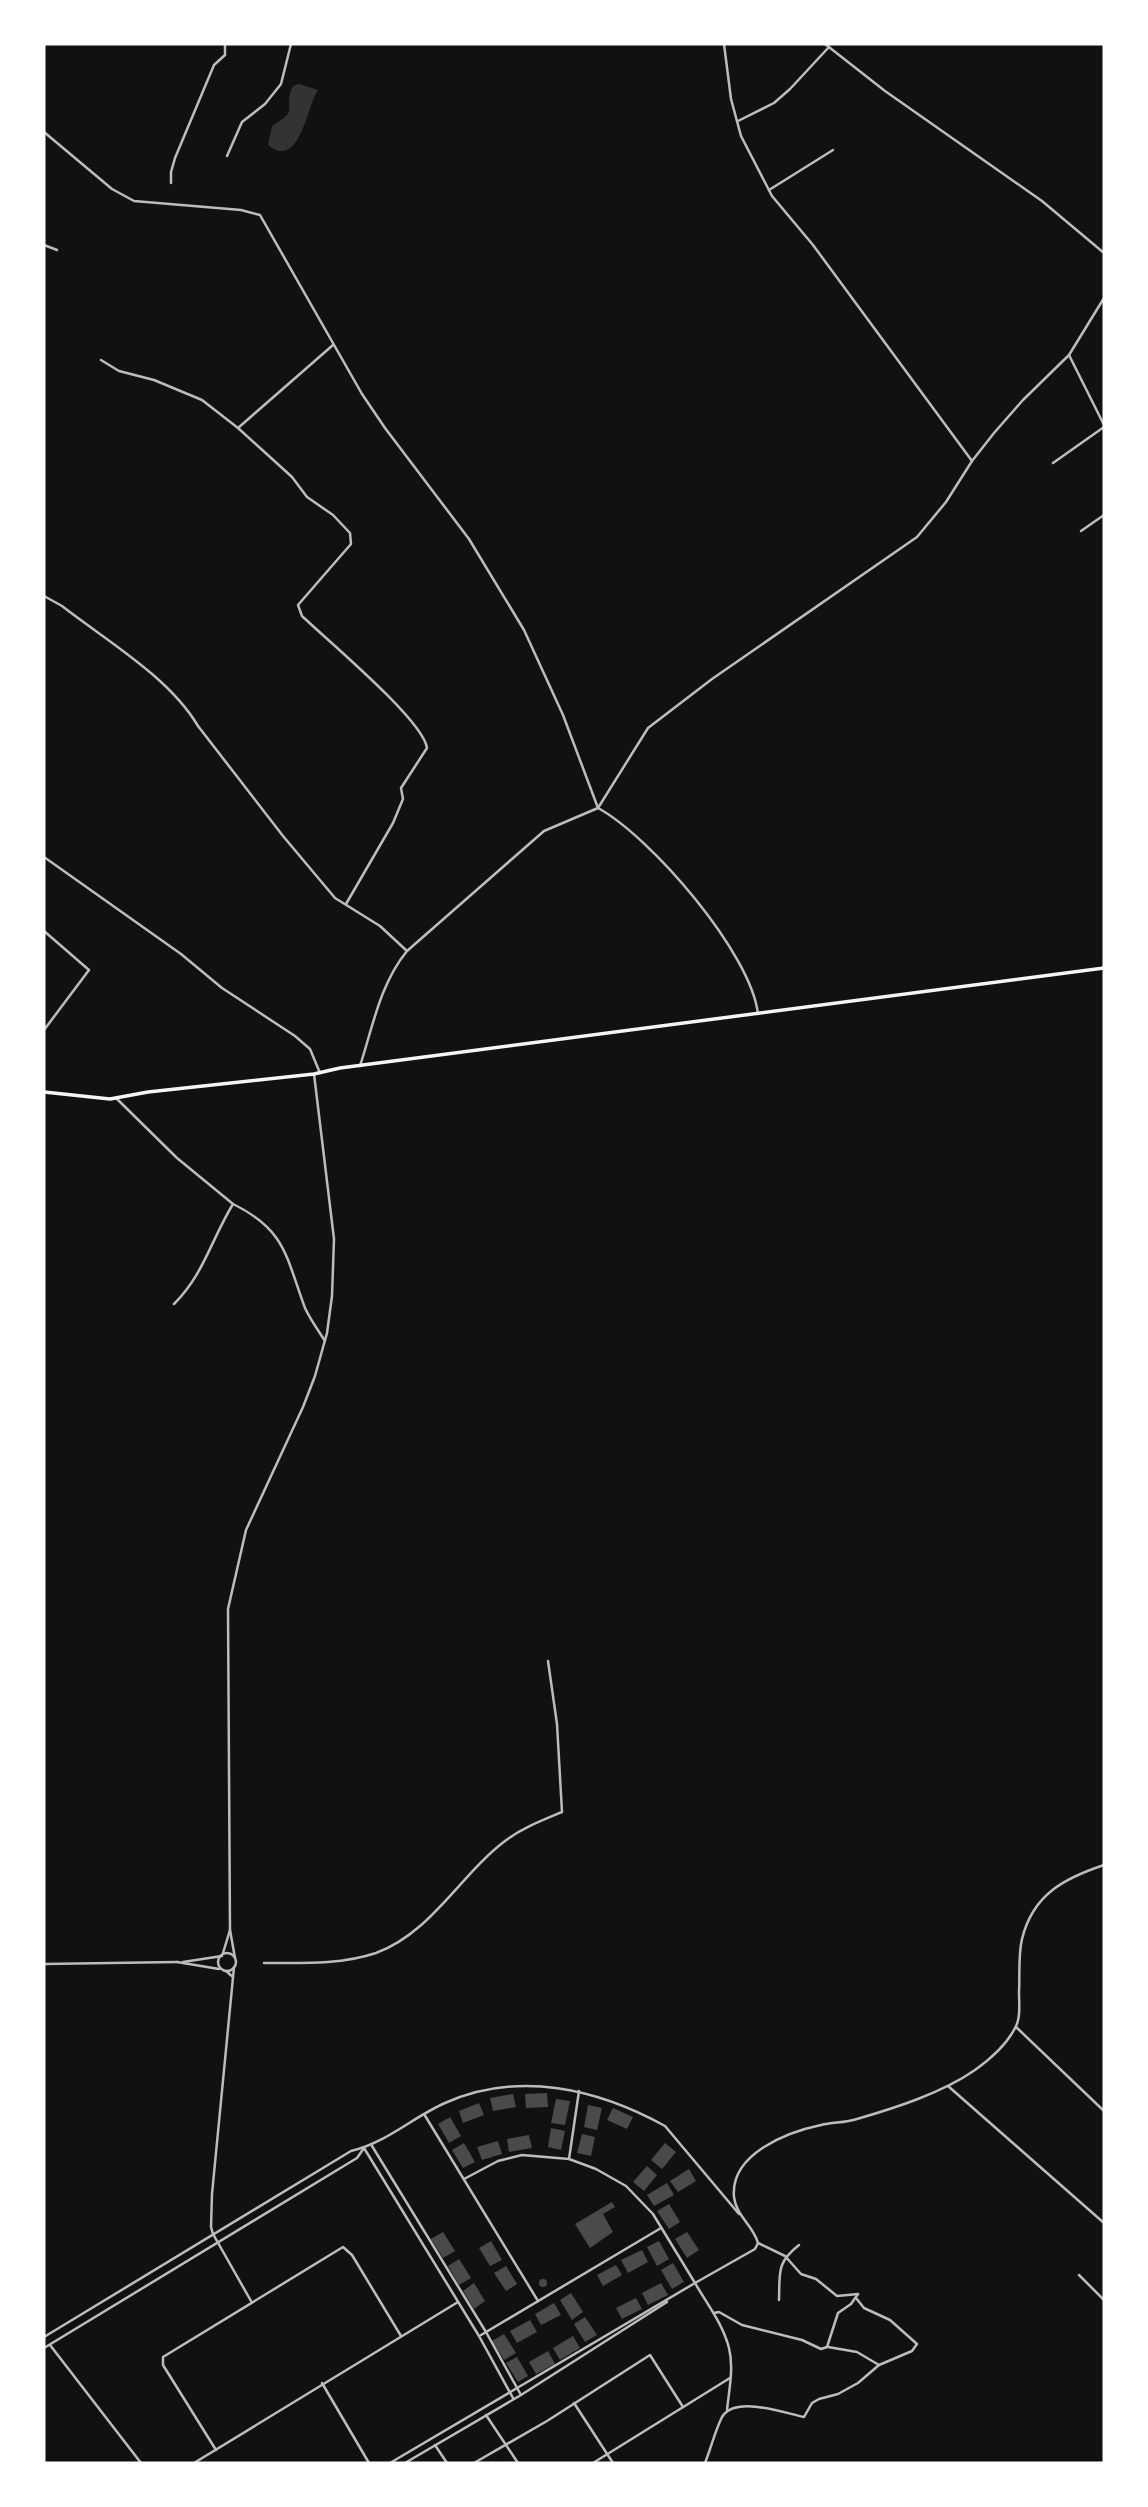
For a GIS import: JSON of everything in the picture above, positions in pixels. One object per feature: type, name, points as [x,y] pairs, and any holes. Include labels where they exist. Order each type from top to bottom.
[{"type":"main road","points":[[44,1092],[116,1098],[1104,968]]},
{"type":"street","points":[[171,183],[175,158],[214,65],[225,55],[225,44]]},
{"type":"street","points":[[227,156],[242,122],[265,104],[281,84],[291,44]]},
{"type":"street","points":[[724,44],[731,99],[741,136],[769,190],[813,245],[972,461]]},
{"type":"street","points":[[737,121],[774,103],[790,89],[827,45],[885,91],[1042,201],[1104,253]]},
{"type":"street","points":[[44,132],[112,190],[134,201],[242,210],[260,215],[385,428],[469,538],[524,630],[563,715],[598,808],[614,817],[636,836],[710,917],[748,977],[758,1014]]},
{"type":"street","points":[[769,190],[833,150]]},
{"type":"street","points":[[44,245],[57,250]]},
{"type":"street","points":[[360,1066],[378,1005],[407,951],[544,831],[598,808],[648,728],[712,679],[916,537],[946,502],[972,461],[1023,400],[1069,355],[1104,298]]},
{"type":"street","points":[[238,428],[334,345]]},
{"type":"street","points":[[1053,463],[1104,426],[1069,355]]},
{"type":"street","points":[[101,360],[119,371],[154,380],[202,400],[238,428],[292,477],[307,497],[333,515],[350,533],[351,544],[298,605],[302,616],[362,669],[426,739],[427,748],[401,788],[402,799],[393,823],[346,904]]},
{"type":"street","points":[[1081,531],[1104,515]]},
{"type":"street","points":[[44,596],[62,606],[165,686],[189,712],[283,836],[335,898],[380,926],[407,951]]},
{"type":"street","points":[[44,857],[181,954],[222,988],[295,1036],[310,1049],[320,1073]]},
{"type":"street","points":[[44,931],[89,970],[44,1030]]},
{"type":"street","points":[[251,2301],[211,2227],[234,1967],[230,1930],[228,1609],[246,1530],[303,1407],[325,1341],[332,1296],[334,1239],[314,1074]]},
{"type":"street","points":[[116,1098],[177,1158],[233,1204],[254,1215],[277,1237],[284,1248],[306,1311],[325,1341]]},
{"type":"street","points":[[174,1304],[197,1276],[216,1231],[233,1204]]},
{"type":"street","points":[[264,1963],[334,1963],[378,1952],[395,1944],[420,1927],[504,1842],[526,1828],[562,1812],[557,1724],[548,1661]]},
{"type":"street","points":[[739,2214],[734,2197],[737,2176],[743,2165],[764,2146],[803,2130],[858,2119],[948,2086],[982,2064],[1016,2027],[1022,1940],[1029,1920],[1046,1894],[1072,1875],[1104,1865]]},
{"type":"street","points":[[230,1930],[218,1963],[233,1977]]},
{"type":"street","points":[[44,1964],[177,1962],[229,1954],[234,1958]]},
{"type":"street","points":[[177,1962],[224,1970],[234,1967]]},
{"type":"street","points":[[1016,2027],[1104,2111]]},
{"type":"street","points":[[44,2337],[351,2151],[372,2145],[447,2102],[481,2091],[533,2085],[604,2097],[665,2126],[756,2236],[758,2243],[755,2249],[390,2463]]},
{"type":"street","points":[[948,2086],[1104,2223]]},
{"type":"street","points":[[569,2160],[579,2091]]},
{"type":"street","points":[[424,2114],[538,2301]]},
{"type":"street","points":[[372,2145],[486,2332],[521,2395]]},
{"type":"street","points":[[44,2348],[358,2158],[364,2148]]},
{"type":"street","points":[[364,2148],[479,2336],[514,2399]]},
{"type":"street","points":[[464,2179],[498,2161],[522,2155],[569,2160],[596,2169],[626,2186],[653,2214],[714,2313],[729,2346],[727,2410],[721,2418],[705,2463]]},
{"type":"street","points":[[479,2336],[661,2228]]},
{"type":"street","points":[[758,2243],[785,2256],[801,2274],[816,2279],[837,2296],[858,2294],[838,2313],[827,2347]]},
{"type":"street","points":[[779,2300],[781,2264],[785,2256],[799,2245]]},
{"type":"street","points":[[216,2450],[163,2365],[163,2357],[251,2301],[343,2247],[352,2255],[401,2336]]},
{"type":"street","points":[[1079,2275],[1104,2300]]},
{"type":"street","points":[[405,2463],[521,2395],[695,2283]]},
{"type":"street","points":[[727,2410],[741,2405],[804,2417],[812,2403],[848,2388],[879,2365],[912,2351],[917,2343],[890,2320],[864,2308],[856,2298]]},
{"type":"street","points":[[194,2463],[458,2302]]},
{"type":"street","points":[[714,2313],[719,2312],[742,2325],[802,2340],[821,2348],[856,2352],[879,2365]]},
{"type":"street","points":[[50,2345],[141,2463]]},
{"type":"street","points":[[474,2463],[650,2355],[684,2407]]},
{"type":"street","points":[[593,2463],[730,2377]]},
{"type":"street","points":[[322,2383],[369,2463]]},
{"type":"street","points":[[574,2403],[613,2463]]},
{"type":"street","points":[[486,2415],[518,2463]]},
{"type":"street","points":[[435,2445],[446,2463]]},
{"type":"shaded area","points":[[299,84],[318,90],[295,143],[288,149],[279,151],[268,145],[272,126],[289,112],[290,93],[293,86]]},
{"type":"building","points":[[547,2093],[548,2107],[526,2108],[525,2094]]},
{"type":"building","points":[[513,2094],[516,2107],[493,2111],[490,2098]]},
{"type":"building","points":[[556,2099],[570,2101],[565,2125],[551,2123]]},
{"type":"building","points":[[479,2103],[484,2115],[463,2123],[459,2111]]},
{"type":"building","points":[[588,2105],[602,2108],[597,2130],[584,2127]]},
{"type":"building","points":[[613,2108],[633,2117],[627,2129],[607,2120]]},
{"type":"building","points":[[450,2117],[461,2136],[449,2143],[438,2124]]},
{"type":"building","points":[[551,2128],[565,2131],[561,2150],[548,2147]]},
{"type":"building","points":[[582,2134],[595,2137],[591,2156],[577,2153]]},
{"type":"building","points":[[529,2135],[532,2148],[509,2152],[507,2139]]},
{"type":"building","points":[[498,2141],[502,2154],[482,2160],[477,2147]]},
{"type":"building","points":[[464,2143],[475,2162],[463,2168],[452,2150]]},
{"type":"building","points":[[665,2143],[676,2152],[662,2169],[651,2160]]},
{"type":"building","points":[[647,2166],[657,2175],[644,2191],[633,2182]]},
{"type":"building","points":[[689,2169],[696,2181],[678,2192],[670,2181]]},
{"type":"building","points":[[667,2183],[674,2195],[654,2206],[647,2195]]},
{"type":"building","points":[[612,2202],[615,2207],[603,2214],[613,2232],[590,2248],[575,2224]]},
{"type":"building","points":[[669,2204],[680,2222],[669,2229],[657,2211]]},
{"type":"building","points":[[443,2232],[455,2251],[443,2258],[431,2239]]},
{"type":"building","points":[[687,2232],[699,2250],[687,2258],[675,2239]]},
{"type":"building","points":[[491,2241],[502,2260],[490,2266],[479,2248]]},
{"type":"building","points":[[659,2241],[669,2259],[657,2266],[647,2247]]},
{"type":"building","points":[[642,2250],[648,2262],[628,2273],[621,2260]]},
{"type":"building","points":[[459,2259],[471,2278],[459,2285],[448,2266]]},
{"type":"building","points":[[673,2263],[684,2282],[672,2289],[661,2270]]},
{"type":"building","points":[[616,2265],[622,2275],[603,2286],[597,2275]]},
{"type":"building","points":[[506,2266],[517,2284],[506,2291],[494,2273]]},
{"type":"building","points":[[543,2279],[547,2283],[543,2287],[539,2283]]},
{"type":"building","points":[[474,2283],[485,2301],[474,2309],[463,2291]]},
{"type":"building","points":[[661,2283],[668,2295],[648,2305],[642,2293]]},
{"type":"building","points":[[571,2293],[583,2312],[572,2320],[560,2300]]},
{"type":"building","points":[[636,2298],[642,2309],[622,2319],[616,2308]]},
{"type":"building","points":[[554,2303],[561,2315],[541,2325],[535,2314]]},
{"type":"building","points":[[585,2317],[597,2335],[585,2342],[574,2324]]},
{"type":"building","points":[[530,2320],[537,2332],[517,2343],[510,2331]]},
{"type":"building","points":[[504,2334],[516,2353],[504,2360],[492,2341]]},
{"type":"building","points":[[573,2336],[580,2348],[560,2360],[553,2348]]},
{"type":"building","points":[[548,2351],[555,2364],[536,2374],[529,2362]]},
{"type":"building","points":[[517,2357],[528,2376],[518,2382],[506,2363]]}]
